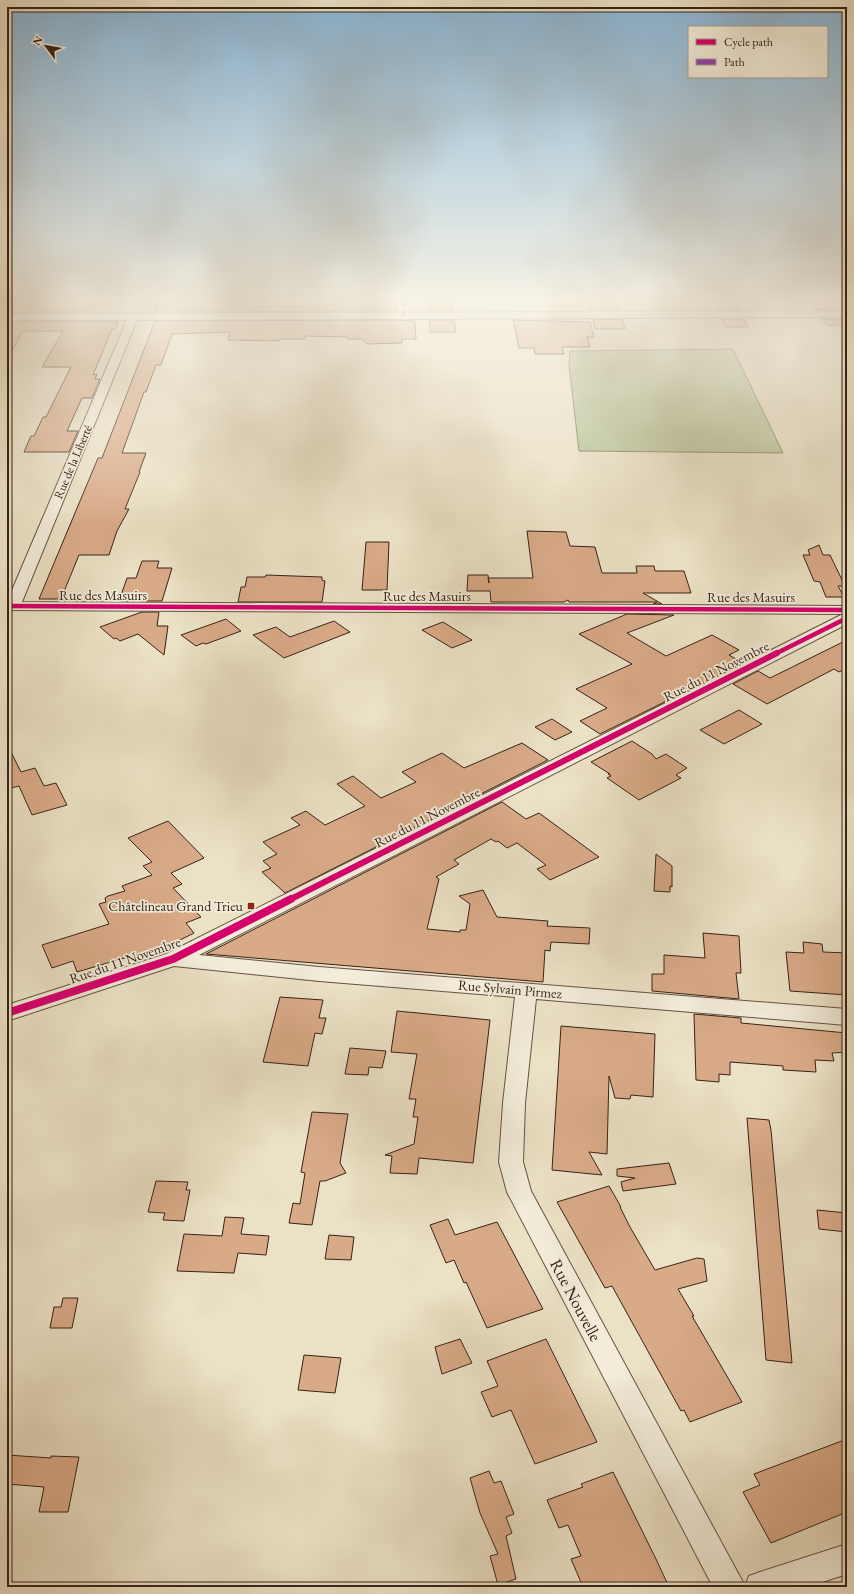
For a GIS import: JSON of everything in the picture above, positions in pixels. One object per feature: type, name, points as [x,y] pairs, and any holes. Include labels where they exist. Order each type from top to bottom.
[{"type":"street","name":"Rue de la Liberté","points":[[10,606],[108,375]]},
{"type":"street","name":"Rue des Masuirs","points":[[10,606],[847,610]]},
{"type":"street","name":"Rue du 11 Novembre","points":[[7,1013],[173,959],[847,618]]},
{"type":"street","name":"Rue Sylvain Pirmez","points":[[173,959],[319,974],[847,1017]]},
{"type":"street","name":"Rue Nouvelle","points":[[526,990],[514,1103],[511,1162],[519,1192],[730,1587]]},
{"type":"street","points":[[760,1587],[847,1559]]},
{"type":"green space","points":[[570,375],[746,375],[783,453],[579,451]]},
{"type":"building","points":[[67,375],[96,375],[95,379],[100,379],[92,398],[82,398],[67,431],[78,431],[69,452],[24,452],[31,436],[34,436],[43,417],[46,417]]},
{"type":"building","points":[[134,375],[152,375],[146,392],[144,392],[122,453],[146,453],[125,509],[129,509],[117,531],[109,555],[79,555],[61,599],[39,599],[98,458],[102,458]]},
{"type":"building","points":[[527,531],[566,532],[570,546],[595,547],[602,573],[637,573],[636,566],[654,566],[655,571],[684,571],[691,593],[643,593],[662,604],[653,604],[657,602],[569,602],[568,600],[564,602],[491,602],[490,591],[467,591],[468,575],[488,575],[488,578],[533,578]]},
{"type":"building","points":[[366,542],[389,542],[387,590],[362,590]]},
{"type":"building","points":[[819,545],[823,555],[830,555],[845,586],[838,586],[844,597],[826,597],[820,582],[814,581],[803,555],[810,555],[808,550]]},
{"type":"building","points":[[142,561],[159,561],[157,568],[172,568],[162,601],[119,601],[127,578],[136,578]]},
{"type":"building","points":[[266,575],[322,577],[322,580],[325,581],[322,602],[238,602],[241,587],[245,587],[247,577],[265,577]]},
{"type":"building","points":[[142,612],[159,612],[157,626],[168,626],[164,655],[138,634],[120,641],[116,638],[114,639],[100,627]]},
{"type":"building","points":[[627,614],[674,615],[627,633],[666,656],[712,635],[739,650],[729,655],[743,663],[600,734],[580,721],[607,708],[576,689],[632,664],[579,634]]},
{"type":"building","points":[[226,619],[241,631],[206,644],[203,643],[196,646],[181,635]]},
{"type":"building","points":[[334,621],[350,632],[284,658],[253,635],[276,627],[290,637]]},
{"type":"building","points":[[443,622],[472,640],[452,648],[422,630]]},
{"type":"building","points":[[847,640],[847,668],[839,672],[834,669],[767,704],[733,684],[758,671],[770,678]]},
{"type":"building","points":[[739,710],[762,724],[724,744],[700,730]]},
{"type":"building","points":[[552,719],[572,732],[555,740],[535,727]]},
{"type":"building","points":[[632,741],[652,754],[656,759],[666,754],[687,768],[676,775],[681,778],[639,800],[607,778],[611,776],[608,774],[610,774],[591,762]]},
{"type":"building","points":[[522,743],[548,760],[285,893],[262,872],[271,868],[263,861],[277,854],[263,842],[300,825],[291,818],[306,811],[325,825],[365,806],[337,784],[353,776],[381,798],[416,782],[402,772],[442,753],[464,768]]},
{"type":"building","points":[[7,744],[21,772],[35,768],[44,786],[56,783],[67,805],[32,815],[19,786],[7,789]]},
{"type":"building","points":[[502,802],[526,819],[539,813],[599,857],[550,880],[537,869],[546,865],[517,843],[507,848],[498,841],[496,842],[491,839],[454,860],[459,864],[436,877],[439,879],[427,929],[460,932],[460,930],[466,930],[470,904],[459,896],[483,890],[497,917],[548,921],[547,926],[590,928],[589,944],[551,942],[550,951],[545,950],[543,982],[206,954]]},
{"type":"building","points":[[168,821],[204,858],[171,873],[182,884],[173,888],[201,917],[186,923],[194,933],[172,944],[77,972],[73,961],[52,968],[42,945],[109,924],[99,904],[106,902],[105,898],[108,896],[125,891],[122,886],[152,875],[143,866],[152,862],[128,838]]},
{"type":"building","points":[[656,854],[672,866],[672,887],[670,886],[670,892],[654,891]]},
{"type":"building","points":[[703,933],[739,936],[741,973],[736,973],[739,999],[652,991],[652,974],[664,974],[664,955],[705,958]]},
{"type":"building","points":[[803,942],[822,944],[823,952],[847,953],[847,995],[790,991],[786,952],[804,953]]},
{"type":"building","points":[[280,997],[323,1000],[319,1018],[326,1018],[322,1034],[315,1033],[308,1066],[263,1062]]},
{"type":"building","points":[[397,1011],[490,1020],[473,1163],[419,1158],[417,1174],[390,1173],[392,1156],[385,1155],[414,1144],[418,1117],[413,1117],[416,1099],[409,1099],[417,1054],[391,1052]]},
{"type":"building","points":[[694,1014],[741,1018],[741,1023],[847,1033],[847,1052],[832,1053],[834,1061],[815,1060],[816,1072],[783,1070],[783,1066],[730,1062],[730,1075],[719,1074],[719,1082],[696,1080]]},
{"type":"building","points":[[561,1026],[655,1034],[653,1097],[631,1095],[630,1099],[615,1098],[609,1076],[607,1154],[589,1152],[602,1175],[552,1170]]},
{"type":"building","points":[[350,1048],[386,1051],[382,1068],[369,1067],[368,1075],[345,1074]]},
{"type":"building","points":[[312,1112],[348,1114],[340,1163],[346,1173],[325,1181],[320,1181],[312,1225],[289,1223],[293,1203],[300,1204],[305,1173],[301,1172]]},
{"type":"building","points":[[747,1118],[769,1120],[771,1130],[792,1363],[766,1360]]},
{"type":"building","points":[[669,1163],[676,1184],[623,1191],[621,1182],[635,1178],[617,1176],[617,1169]]},
{"type":"building","points":[[156,1181],[188,1182],[186,1190],[190,1190],[184,1221],[163,1220],[165,1213],[148,1212]]},
{"type":"building","points":[[609,1186],[630,1227],[655,1270],[697,1258],[704,1259],[707,1281],[678,1289],[742,1402],[690,1422],[684,1410],[681,1411],[612,1286],[605,1288],[557,1202]]},
{"type":"building","points":[[817,1210],[847,1213],[847,1232],[819,1229]]},
{"type":"building","points":[[225,1217],[244,1218],[241,1234],[269,1236],[266,1255],[238,1253],[234,1273],[177,1271],[184,1234],[222,1236]]},
{"type":"building","points":[[448,1219],[455,1235],[497,1222],[543,1309],[487,1328],[454,1260],[446,1263],[430,1225]]},
{"type":"building","points":[[329,1235],[354,1237],[351,1260],[325,1259]]},
{"type":"building","points":[[63,1298],[78,1298],[72,1328],[50,1328],[54,1307],[61,1307]]},
{"type":"building","points":[[460,1339],[472,1363],[442,1374],[435,1347]]},
{"type":"building","points":[[546,1339],[597,1442],[535,1464],[511,1410],[492,1417],[481,1392],[498,1386],[487,1361]]},
{"type":"building","points":[[304,1355],[341,1358],[335,1393],[298,1390]]},
{"type":"building","points":[[847,1439],[847,1512],[771,1543],[743,1492],[760,1485],[754,1474]]},
{"type":"building","points":[[7,1455],[51,1458],[51,1456],[79,1457],[68,1512],[39,1512],[44,1487],[7,1484]]},
{"type":"building","points":[[489,1471],[494,1483],[501,1481],[514,1514],[506,1517],[512,1533],[506,1536],[516,1579],[498,1585],[490,1556],[498,1554],[480,1513],[470,1478]]},
{"type":"building","points":[[613,1472],[669,1587],[583,1587],[571,1559],[581,1556],[568,1525],[559,1528],[547,1500],[583,1487],[581,1484]]},
{"type":"cycle path","points":[[7,606],[847,610]]},
{"type":"cycle path","points":[[7,1013],[173,959],[847,618]]},
{"type":"place","name":"Châtelineau Grand Trieu","points":[[251,906]]}]
